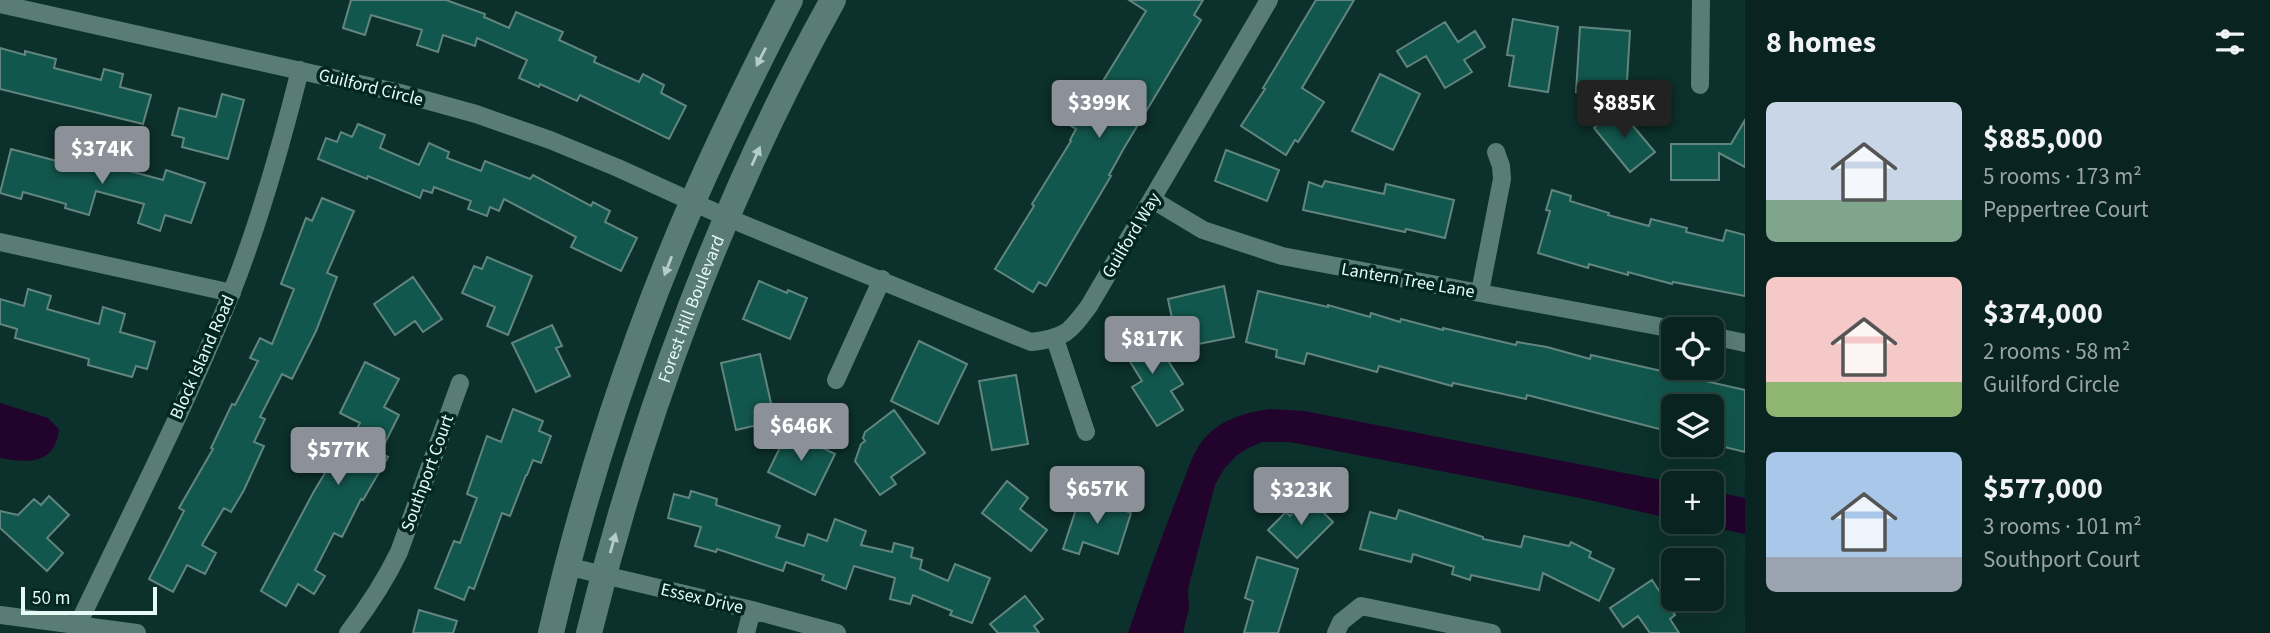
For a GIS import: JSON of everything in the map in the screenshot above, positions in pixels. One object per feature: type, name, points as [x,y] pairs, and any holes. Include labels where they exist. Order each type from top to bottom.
[{"type":"main road","points":[[551,633],[566,566],[640,338],[692,202],[790,0]]},
{"type":"main road","name":"Forest Hill Boulevard","points":[[589,633],[634,469],[673,355],[727,218],[779,103],[832,0]]},
{"type":"street","name":"Guilford Way","points":[[1055,339],[1076,324],[1089,306],[1269,0]]},
{"type":"street","points":[[1700,85],[1701,0]]},
{"type":"street","name":"Guilford Circle","points":[[0,4],[300,69],[476,114],[584,154],[727,218]]},
{"type":"street","name":"Block Island Road","points":[[76,629],[232,293],[270,181],[300,69]]},
{"type":"street","points":[[1479,292],[1502,179],[1496,152]]},
{"type":"street","name":"Lantern Tree Lane","points":[[1153,200],[1203,230],[1282,256],[1334,268],[1661,327]]},
{"type":"street","points":[[727,218],[1031,342],[1055,339],[1086,432]]},
{"type":"street","points":[[0,242],[232,293]]},
{"type":"street","points":[[836,380],[882,279]]},
{"type":"street","points":[[1724,339],[1745,343]]},
{"type":"street","name":"Southport Court","points":[[348,633],[366,610],[399,552],[460,383]]},
{"type":"street","name":"Essex Drive","points":[[566,566],[837,633]]},
{"type":"street","points":[[1336,633],[1341,622],[1361,606],[1492,633]]},
{"type":"street","points":[[746,633],[752,610]]},
{"type":"street","points":[[0,615],[76,629],[137,633]]},
{"type":"shaded area","points":[[0,403],[48,418],[59,429],[57,441],[46,455],[30,461],[0,458]]},
{"type":"shaded area","points":[[1270,409],[1304,411],[1661,480],[1661,516],[1290,442],[1262,442],[1236,456],[1215,485],[1188,589],[1189,609],[1183,633],[1128,633],[1166,525],[1199,445],[1217,427],[1242,415]]},
{"type":"shaded area","points":[[1724,494],[1745,498],[1745,534],[1724,530]]},
{"type":"building","points":[[351,0],[446,0],[485,14],[484,17],[509,28],[516,12],[563,32],[559,40],[596,57],[594,62],[639,82],[643,74],[664,85],[661,93],[686,106],[669,139],[580,95],[577,101],[540,84],[539,87],[519,78],[527,60],[477,38],[475,46],[443,35],[438,52],[417,45],[422,30],[371,15],[365,35],[343,28]]},
{"type":"building","points":[[1129,0],[1203,0],[1194,15],[1201,20],[1046,286],[1039,282],[1033,292],[995,269],[1071,141],[1076,129],[1071,126],[1092,92],[1095,94],[1146,11]]},
{"type":"building","points":[[1316,0],[1354,0],[1302,88],[1324,102],[1298,142],[1295,140],[1286,155],[1241,126]]},
{"type":"building","points":[[1513,19],[1558,27],[1548,92],[1509,86],[1514,56],[1507,55]]},
{"type":"building","points":[[1445,22],[1458,42],[1475,31],[1485,47],[1464,60],[1472,72],[1445,88],[1426,56],[1407,67],[1397,51]]},
{"type":"building","points":[[1580,27],[1630,31],[1627,81],[1621,81],[1620,95],[1576,92]]},
{"type":"building","points":[[0,48],[56,59],[54,68],[101,80],[104,69],[123,74],[120,87],[151,95],[143,124],[0,89]]},
{"type":"building","points":[[1380,74],[1420,94],[1393,150],[1352,131]]},
{"type":"building","points":[[222,94],[244,100],[228,159],[182,147],[184,138],[172,135],[179,108],[216,117]]},
{"type":"building","points":[[1618,108],[1655,152],[1630,172],[1594,128]]},
{"type":"building","points":[[1745,120],[1745,167],[1719,153],[1719,180],[1671,180],[1671,144],[1731,144]]},
{"type":"building","points":[[358,124],[385,135],[380,148],[419,165],[429,143],[449,152],[447,158],[481,171],[485,161],[530,179],[533,175],[591,206],[593,202],[610,211],[605,222],[637,238],[621,271],[571,247],[576,237],[504,199],[499,211],[490,207],[487,216],[468,209],[471,201],[434,187],[432,193],[423,190],[420,198],[318,159],[326,138],[337,142],[341,132],[352,137]]},
{"type":"building","points":[[11,149],[76,166],[78,160],[91,163],[94,152],[128,162],[126,170],[163,180],[166,170],[205,183],[191,223],[165,215],[160,231],[138,223],[144,204],[96,191],[89,215],[65,208],[66,204],[23,192],[21,199],[0,193]]},
{"type":"building","points":[[1226,150],[1279,170],[1267,201],[1215,181]]},
{"type":"building","points":[[1325,181],[1384,194],[1386,184],[1454,200],[1445,238],[1303,210],[1309,182],[1322,187]]},
{"type":"building","points":[[1552,190],[1571,196],[1570,201],[1649,226],[1651,219],[1687,228],[1686,232],[1723,241],[1726,230],[1745,235],[1745,296],[1673,282],[1672,284],[1628,272],[1628,275],[1589,264],[1588,268],[1538,253],[1550,211],[1546,210]]},
{"type":"building","points":[[322,198],[354,211],[327,273],[337,277],[316,331],[292,379],[282,374],[260,417],[265,419],[254,442],[264,446],[244,490],[231,512],[224,508],[202,545],[216,553],[205,574],[187,565],[173,592],[149,579],[184,511],[179,508],[213,449],[211,448],[232,404],[235,405],[258,361],[250,358],[260,338],[272,344],[294,289],[281,284],[306,218],[312,221]]},
{"type":"building","points":[[487,257],[532,276],[508,335],[487,326],[495,307],[462,293],[474,266],[482,269]]},
{"type":"building","points":[[413,277],[442,319],[423,332],[415,321],[395,335],[374,304]]},
{"type":"building","points":[[759,281],[807,298],[790,339],[743,319]]},
{"type":"building","points":[[1224,286],[1234,337],[1178,348],[1168,299]]},
{"type":"building","points":[[28,289],[51,296],[47,309],[99,324],[103,307],[125,314],[120,332],[155,342],[147,369],[136,366],[132,377],[88,365],[89,359],[15,338],[17,329],[0,324],[0,299],[24,306]]},
{"type":"building","points":[[1258,291],[1328,305],[1370,317],[1371,313],[1400,322],[1401,319],[1516,345],[1517,342],[1547,347],[1590,359],[1591,355],[1661,371],[1661,380],[1701,380],[1745,390],[1745,452],[1724,447],[1724,394],[1661,394],[1661,429],[1527,395],[1526,399],[1453,383],[1452,386],[1379,366],[1377,372],[1307,353],[1304,364],[1276,357],[1277,350],[1246,342]]},
{"type":"building","points":[[552,325],[562,346],[556,348],[570,376],[536,392],[512,343]]},
{"type":"building","points":[[1147,328],[1183,384],[1171,391],[1183,410],[1157,426],[1132,387],[1142,381],[1116,339],[1128,332],[1132,337]]},
{"type":"building","points":[[919,341],[967,364],[938,424],[891,401]]},
{"type":"building","points":[[760,354],[775,421],[736,430],[721,363]]},
{"type":"building","points":[[365,362],[399,379],[384,407],[399,415],[380,453],[388,457],[363,500],[361,499],[342,537],[334,533],[315,570],[325,576],[314,594],[298,584],[286,606],[261,591],[313,493],[335,456],[340,459],[360,423],[340,413]]},
{"type":"building","points":[[1016,375],[1028,444],[992,450],[979,381]]},
{"type":"building","points":[[513,409],[543,421],[539,431],[551,436],[541,463],[533,460],[510,516],[502,513],[474,589],[469,587],[464,600],[435,588],[454,541],[460,543],[477,498],[467,494],[487,436],[501,442]]},
{"type":"building","points":[[894,410],[925,453],[891,477],[896,484],[880,495],[855,461],[861,444],[865,441],[865,432]]},
{"type":"building","points":[[788,431],[835,454],[815,495],[768,472]]},
{"type":"building","points":[[1007,481],[1028,498],[1020,509],[1047,530],[1031,551],[982,513]]},
{"type":"building","points":[[691,491],[717,499],[716,505],[780,526],[776,537],[804,546],[808,534],[827,541],[835,519],[866,531],[861,545],[892,552],[894,543],[913,548],[911,557],[922,560],[920,569],[948,581],[955,564],[990,578],[972,623],[950,615],[952,611],[913,595],[910,604],[890,599],[895,578],[854,566],[846,589],[822,580],[824,575],[786,562],[783,571],[717,549],[716,552],[695,546],[701,527],[668,518],[674,494],[689,498]]},
{"type":"building","points":[[1081,494],[1131,513],[1118,554],[1083,542],[1079,554],[1063,549]]},
{"type":"building","points":[[49,496],[69,515],[47,538],[63,553],[47,571],[0,528],[0,511],[18,515],[34,499],[41,505]]},
{"type":"building","points":[[1308,497],[1333,522],[1297,558],[1268,530],[1286,512],[1290,516]]},
{"type":"building","points":[[1399,510],[1483,539],[1521,547],[1524,536],[1569,546],[1571,542],[1591,552],[1589,557],[1614,569],[1599,601],[1543,573],[1539,590],[1471,575],[1470,580],[1452,574],[1454,567],[1413,554],[1411,562],[1360,549],[1370,512],[1396,519]]},
{"type":"building","points":[[1257,557],[1298,569],[1278,633],[1244,633],[1253,601],[1245,598]]},
{"type":"building","points":[[1652,580],[1661,594],[1661,611],[1672,611],[1675,615],[1670,619],[1679,633],[1650,633],[1638,616],[1623,627],[1610,608]]},
{"type":"building","points":[[1025,596],[1043,619],[1034,626],[1039,633],[998,633],[990,624]]},
{"type":"building","points":[[419,610],[457,621],[453,633],[413,633]]}]
